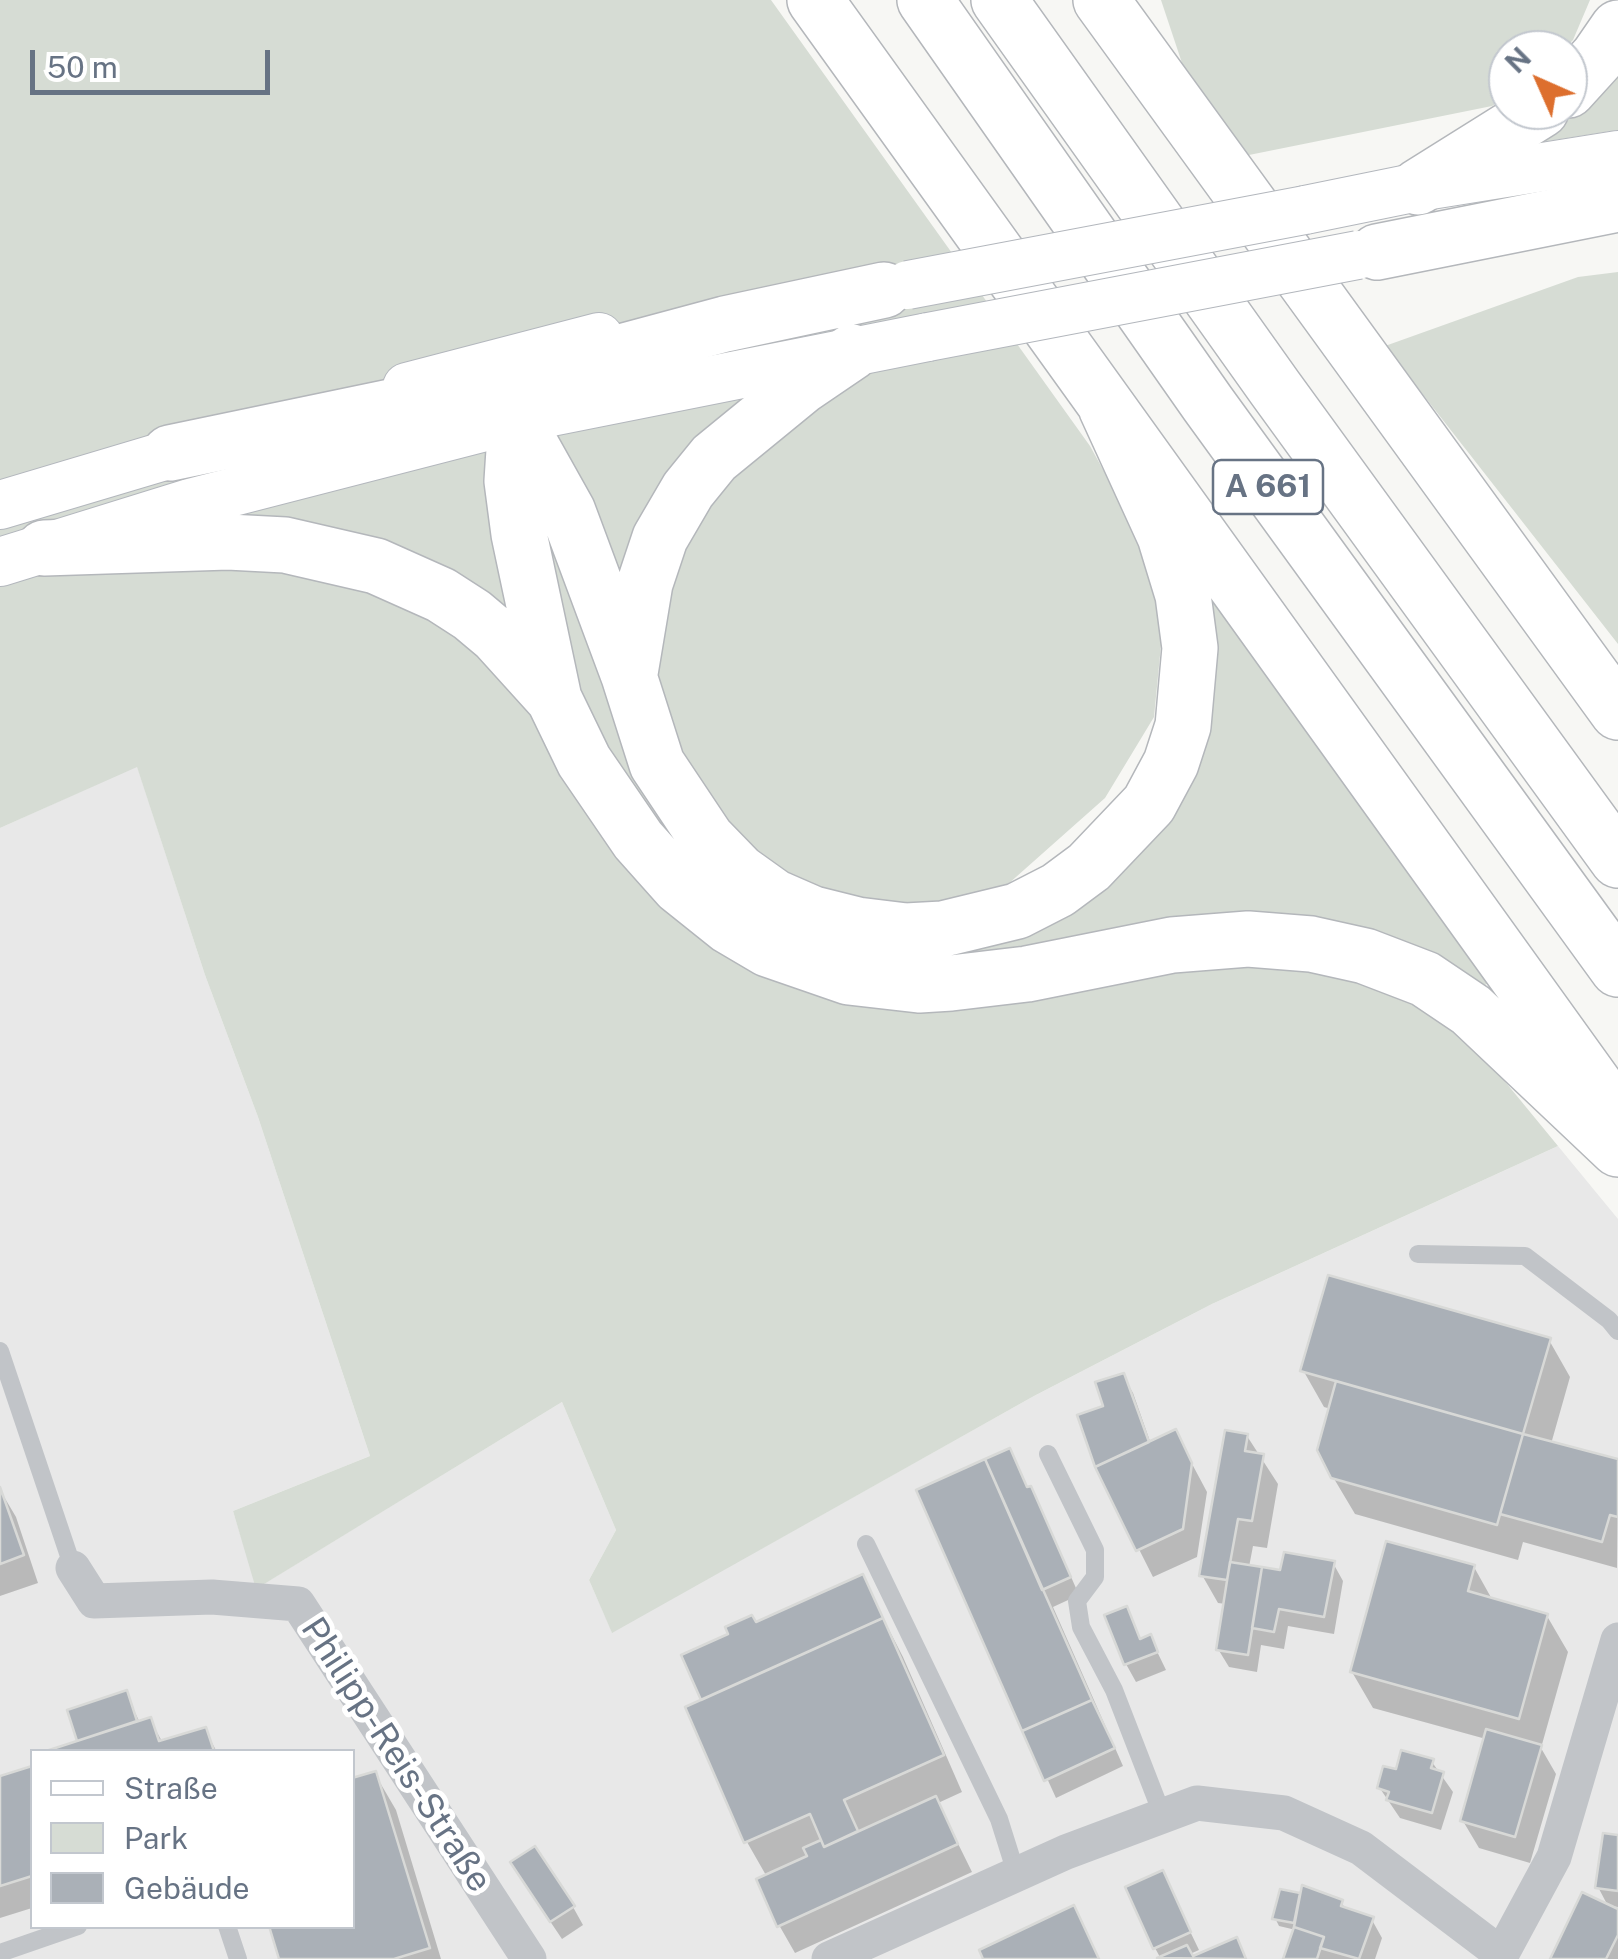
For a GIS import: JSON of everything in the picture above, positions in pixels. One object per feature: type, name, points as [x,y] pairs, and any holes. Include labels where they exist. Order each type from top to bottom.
[{"type":"highway","points":[[814,0],[1618,1116]]},
{"type":"highway","name":"A 661","points":[[926,0],[1208,404],[1618,969]]},
{"type":"highway","name":"A 661","points":[[999,0],[1618,860]]},
{"type":"highway","points":[[1101,0],[1618,712]]},
{"type":"highway","points":[[1124,0],[1150,57],[1198,136]]},
{"type":"highway","points":[[1588,68],[1618,28]]},
{"type":"highway","points":[[1418,187],[1509,130]]},
{"type":"highway","points":[[1368,254],[1618,204]]},
{"type":"highway","points":[[554,699],[519,534],[512,481],[516,419],[538,386],[580,363],[725,324],[896,288]]},
{"type":"highway","points":[[629,676],[645,583],[660,538],[688,490],[714,458],[802,386],[852,352]]},
{"type":"highway","points":[[170,454],[448,398],[474,398],[493,404],[516,419],[568,512],[657,764],[707,839],[740,872],[774,897],[813,914],[857,926],[906,931],[979,922],[1017,911],[1058,890],[1089,867],[1149,804],[1171,763],[1183,726],[1190,648],[1183,595],[1165,536],[1106,407]]},
{"type":"highway","points":[[22,555],[228,542],[285,546],[376,566],[441,595],[472,615],[520,660],[554,699],[603,790],[660,866],[729,926],[781,954],[849,976],[919,985],[990,980],[1186,944],[1248,940],[1337,948],[1394,965],[1450,993],[1496,1031],[1618,1149]]},
{"type":"main road","points":[[0,505],[170,454],[622,332],[896,288],[1418,187],[1618,155]]},
{"type":"main road","points":[[22,555],[190,503],[516,419],[928,336],[1368,254],[1618,219]]},
{"type":"street","name":"Philipp-Reis-Straße","points":[[73,1568],[94,1601],[212,1597],[298,1604],[528,1959]]},
{"type":"street","points":[[830,1959],[1016,1873],[1196,1803],[1284,1812],[1361,1848],[1500,1956],[1554,1857],[1618,1640]]},
{"type":"lane","points":[[1418,1254],[1524,1256],[1618,1331]]},
{"type":"lane","points":[[0,1350],[73,1568]]},
{"type":"lane","points":[[1048,1454],[1095,1550],[1095,1577],[1077,1601],[1080,1627],[1114,1690],[1162,1814]]},
{"type":"lane","points":[[866,1544],[999,1818],[1016,1873]]},
{"type":"lane","points":[[0,1953],[69,1929]]},
{"type":"lane","points":[[228,1929],[238,1959]]},
{"type":"shaded area","points":[[137,766],[205,975],[258,1117],[370,1456],[233,1511],[257,1588],[562,1402],[616,1530],[589,1580],[612,1632],[1034,1396],[1212,1304],[1558,1146],[1618,1219],[1618,1959],[0,1959],[0,828]]},
{"type":"green space","points":[[0,0],[771,0],[1090,446],[1137,531],[1164,614],[1154,717],[1105,798],[1007,885],[1009,925],[1145,829],[1194,572],[1491,981],[1485,985],[1444,962],[1271,963],[1369,982],[1452,1017],[1558,1146],[1212,1304],[1034,1396],[612,1633],[589,1580],[616,1530],[562,1402],[256,1589],[233,1511],[370,1456],[137,767],[0,828]]},
{"type":"green space","points":[[1161,0],[1590,0],[1577,30],[1488,30],[1488,107],[1244,156],[1182,63]]},
{"type":"green space","points":[[1618,42],[1618,130],[1536,143],[1547,130],[1588,130],[1588,79]]},
{"type":"green space","points":[[1618,272],[1618,644],[1385,346],[1578,277]]},
{"type":"building","points":[[1328,1275],[1551,1338],[1523,1434],[1300,1371]]},
{"type":"building","points":[[1124,1373],[1149,1442],[1095,1467],[1077,1415],[1103,1406],[1095,1382]]},
{"type":"building","points":[[1336,1381],[1523,1434],[1497,1525],[1331,1478],[1317,1450]]},
{"type":"building","points":[[1176,1429],[1192,1463],[1183,1529],[1136,1551],[1095,1467]]},
{"type":"building","points":[[1225,1430],[1248,1434],[1245,1451],[1264,1454],[1252,1521],[1238,1519],[1227,1580],[1199,1576]]},
{"type":"building","points":[[1523,1434],[1618,1459],[1618,1517],[1610,1515],[1602,1542],[1500,1514]]},
{"type":"building","points":[[1010,1448],[1071,1577],[1042,1590],[985,1459]]},
{"type":"building","points":[[985,1459],[1092,1700],[1022,1731],[916,1490]]},
{"type":"building","points":[[0,1487],[24,1555],[0,1564]]},
{"type":"building","points":[[1386,1541],[1475,1565],[1468,1591],[1548,1614],[1519,1719],[1350,1672]]},
{"type":"building","points":[[1284,1552],[1335,1561],[1324,1617],[1279,1609],[1274,1632],[1252,1628],[1262,1567],[1280,1570]]},
{"type":"building","points":[[1230,1562],[1262,1567],[1248,1655],[1216,1650]]},
{"type":"building","points":[[863,1574],[883,1618],[701,1700],[681,1655],[728,1634],[725,1627],[752,1615],[756,1622]]},
{"type":"building","points":[[1127,1606],[1140,1639],[1151,1634],[1158,1652],[1124,1665],[1104,1615]]},
{"type":"building","points":[[883,1618],[944,1755],[844,1800],[858,1831],[824,1847],[810,1814],[744,1843],[685,1707]]},
{"type":"building","points":[[127,1690],[137,1721],[77,1741],[67,1710]]},
{"type":"building","points":[[1092,1700],[1115,1748],[1044,1781],[1022,1731]]},
{"type":"building","points":[[151,1717],[159,1741],[206,1727],[213,1749],[52,1749]]},
{"type":"building","points":[[1486,1729],[1542,1745],[1515,1837],[1460,1821]]},
{"type":"building","points":[[1401,1750],[1434,1759],[1431,1768],[1444,1772],[1432,1813],[1386,1800],[1389,1792],[1377,1788],[1383,1766],[1396,1769]]},
{"type":"building","points":[[30,1767],[30,1877],[0,1886],[0,1776]]},
{"type":"building","points":[[376,1771],[430,1948],[394,1959],[279,1959],[270,1929],[355,1929],[355,1777]]},
{"type":"building","points":[[936,1796],[958,1844],[777,1927],[756,1879],[807,1856],[803,1848],[821,1840],[824,1847]]},
{"type":"building","points":[[1603,1833],[1618,1835],[1618,1891],[1595,1888]]},
{"type":"building","points":[[535,1846],[575,1906],[550,1922],[510,1862]]},
{"type":"building","points":[[1163,1870],[1191,1932],[1153,1949],[1125,1887]]},
{"type":"building","points":[[1302,1885],[1343,1900],[1341,1906],[1374,1917],[1359,1959],[1320,1948],[1324,1937],[1294,1927]]},
{"type":"building","points":[[1280,1889],[1300,1893],[1294,1923],[1272,1919]]},
{"type":"building","points":[[1582,1892],[1618,1909],[1618,1935],[1606,1959],[1550,1959]]},
{"type":"building","points":[[1074,1905],[1099,1959],[983,1959],[979,1950]]},
{"type":"building","points":[[1294,1927],[1324,1937],[1317,1959],[1283,1959]]},
{"type":"building","points":[[1237,1937],[1246,1959],[1157,1958],[1187,1945],[1193,1956]]}]
